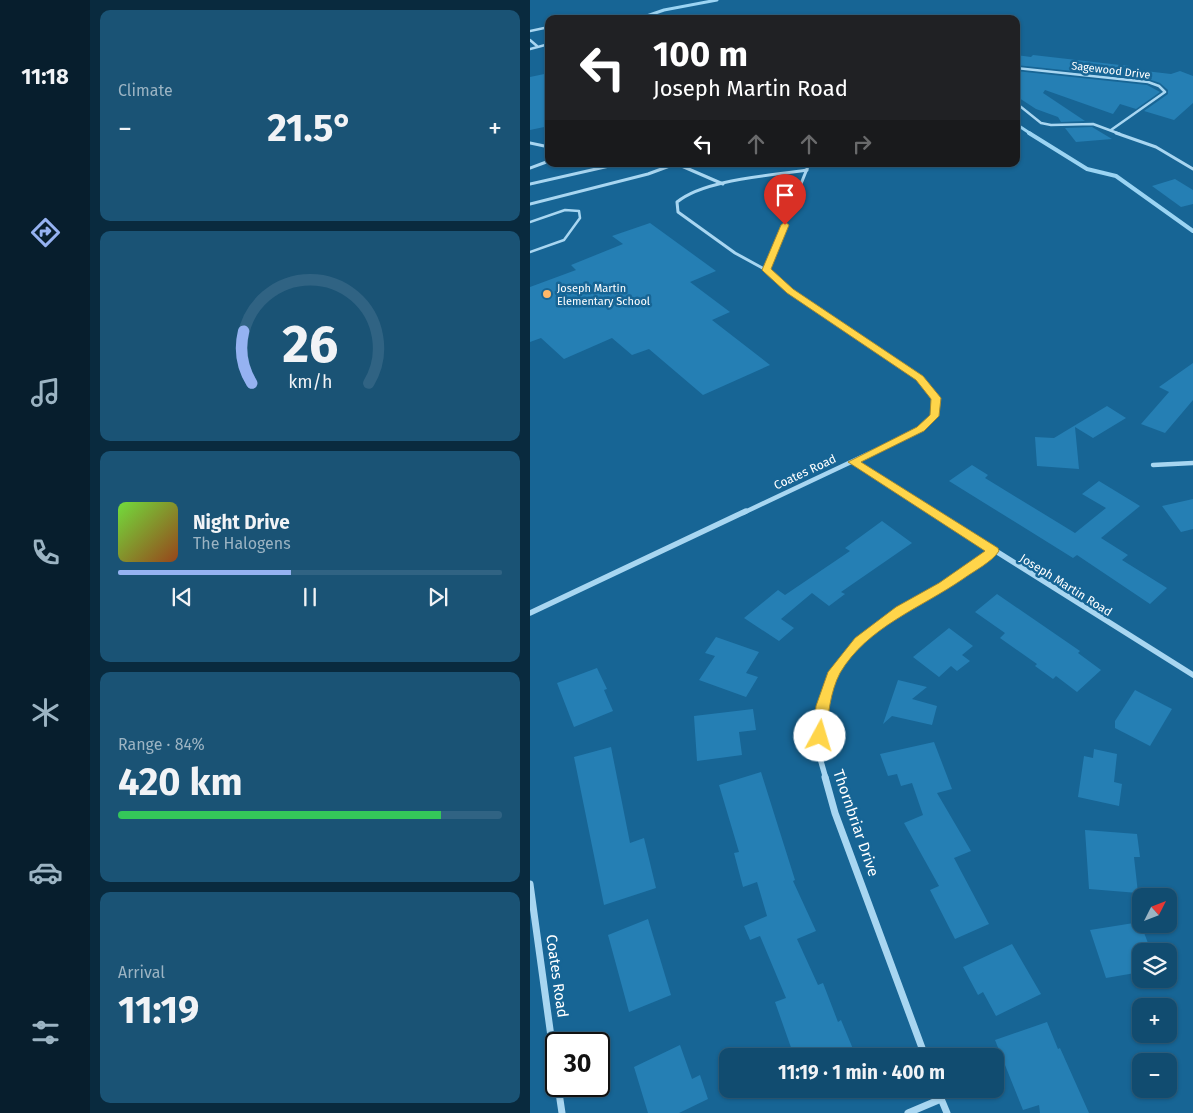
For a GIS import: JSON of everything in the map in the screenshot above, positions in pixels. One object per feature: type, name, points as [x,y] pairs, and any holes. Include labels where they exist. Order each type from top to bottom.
[{"type":"street","points":[[530,31],[545,28]]},
{"type":"street","points":[[530,40],[537,46]]},
{"type":"street","points":[[530,49],[545,45]]},
{"type":"street","name":"Sagewood Drive","points":[[1020,68],[1148,82],[1159,86],[1165,92],[1111,130]]},
{"type":"street","points":[[1020,106],[1042,123],[1051,125],[1093,124],[1111,130],[1156,147],[1193,169]]},
{"type":"street","points":[[530,143],[545,146]]},
{"type":"street","points":[[530,168],[545,162]]},
{"type":"street","points":[[530,184],[605,167]]},
{"type":"street","points":[[530,204],[648,174],[668,167]]},
{"type":"street","points":[[683,167],[724,184],[807,170]]},
{"type":"street","points":[[766,270],[808,167]]},
{"type":"street","name":"Coates Road","points":[[530,612],[853,462],[921,429],[934,416],[936,398],[920,378],[790,291],[766,270],[735,253],[678,212],[676,202],[683,195],[703,187],[724,184]]},
{"type":"street","name":"Joseph Martin Road","points":[[853,462],[1193,675]]},
{"type":"street","points":[[1153,465],[1193,463]]},
{"type":"street","name":"Thornbriar Drive","points":[[922,1048],[835,813],[818,751],[823,706],[834,672],[859,641],[900,610],[944,586],[994,551]]},
{"type":"street","name":"Coates Road","points":[[530,884],[550,1032]]},
{"type":"street","points":[[560,1097],[562,1113]]},
{"type":"street","points":[[908,1113],[941,1099],[947,1113]]},
{"type":"lane","points":[[530,222],[565,210],[579,211],[580,218],[564,240],[530,252]]},
{"type":"building","points":[[1033,55],[1129,66],[1128,69],[1171,74],[1180,71],[1193,76],[1193,103],[1174,120],[1144,111],[1168,94],[1168,90],[1160,83],[1148,79],[1020,65],[1020,56],[1031,57]]},
{"type":"building","points":[[1020,71],[1147,85],[1160,92],[1136,109],[1120,104],[1113,114],[1045,90],[1043,93],[1085,121],[1061,122],[1058,117],[1036,109],[1020,99]]},
{"type":"building","points":[[545,74],[545,127],[530,130],[530,77]]},
{"type":"building","points":[[1092,127],[1112,139],[1076,142],[1065,128]]},
{"type":"building","points":[[1175,179],[1193,190],[1193,204],[1181,207],[1152,186]]},
{"type":"building","points":[[650,223],[716,271],[690,282],[730,312],[712,320],[770,365],[703,395],[649,349],[632,355],[612,338],[564,359],[541,338],[530,342],[530,287],[576,270],[571,265],[623,244],[612,236]]},
{"type":"building","points":[[1193,363],[1193,400],[1165,433],[1141,424],[1169,392],[1159,387]]},
{"type":"building","points":[[1107,406],[1126,418],[1093,438],[1075,427],[1079,469],[1037,466],[1035,437],[1054,438]]},
{"type":"building","points":[[972,465],[988,475],[985,478],[1075,533],[1106,508],[1082,494],[1099,481],[1140,506],[1101,538],[1128,555],[1122,560],[1167,588],[1150,604],[1077,555],[1073,558],[949,481]]},
{"type":"building","points":[[1193,499],[1193,529],[1181,532],[1162,506]]},
{"type":"building","points":[[882,521],[912,543],[841,592],[845,594],[829,606],[812,593],[781,619],[794,628],[779,641],[744,618],[778,590],[785,595],[850,551],[845,548]]},
{"type":"building","points":[[997,594],[1080,651],[1078,653],[1101,670],[1077,692],[1056,676],[1053,679],[1035,666],[1037,664],[1000,638],[1005,633],[975,612]]},
{"type":"building","points":[[949,628],[973,646],[962,655],[970,661],[957,671],[951,666],[939,677],[913,657]]},
{"type":"building","points":[[716,637],[759,652],[746,673],[758,677],[746,697],[699,680],[715,656],[705,653]]},
{"type":"building","points":[[597,668],[607,689],[604,690],[613,711],[574,727],[557,683]]},
{"type":"building","points":[[898,680],[927,687],[912,699],[937,706],[932,725],[892,716],[883,724]]},
{"type":"building","points":[[1135,690],[1172,709],[1150,746],[1115,728],[1115,721]]},
{"type":"building","points":[[753,709],[756,730],[739,732],[742,755],[697,761],[694,716]]},
{"type":"building","points":[[934,742],[952,789],[937,793],[971,851],[954,858],[989,924],[955,939],[930,890],[939,886],[904,823],[923,815],[912,783],[901,786],[897,774],[888,776],[880,754]]},
{"type":"building","points":[[611,747],[630,843],[644,838],[656,888],[604,905],[574,757]]},
{"type":"building","points":[[1094,749],[1117,754],[1114,782],[1122,784],[1119,806],[1078,797],[1084,756],[1093,758]]},
{"type":"building","points":[[761,772],[795,880],[793,881],[816,931],[797,939],[818,985],[823,983],[838,1022],[841,1020],[853,1048],[791,1048],[775,1002],[786,998],[760,936],[750,940],[744,926],[767,916],[757,882],[743,887],[734,853],[739,852],[719,785]]},
{"type":"building","points":[[1085,830],[1137,834],[1140,857],[1134,857],[1137,888],[1132,888],[1132,893],[1089,889]]},
{"type":"building","points":[[648,919],[671,995],[629,1012],[608,935]]},
{"type":"building","points":[[1132,923],[1132,933],[1144,933],[1148,943],[1132,943],[1132,974],[1106,978],[1090,930]]},
{"type":"building","points":[[1012,944],[1041,994],[996,1016],[983,992],[978,995],[963,967]]},
{"type":"building","points":[[1047,1022],[1089,1113],[1040,1113],[1039,1105],[1023,1110],[1004,1062],[1004,1048],[998,1048],[995,1040]]},
{"type":"building","points":[[680,1045],[692,1079],[700,1075],[708,1099],[679,1113],[648,1113],[634,1067]]},
{"type":"waterway","points":[[650,15],[664,10],[717,0]]},
{"type":"waterway","points":[[1020,127],[1031,134]]},
{"type":"waterway","points":[[1029,133],[1087,169],[1116,176],[1193,231]]},
{"type":"place","name":"Joseph Martin Elementary School","points":[[547,294]]},
{"type":"route","points":[[785,225],[766,270],[790,291],[920,378],[936,398],[934,416],[921,429],[853,462],[994,551],[944,586],[900,610],[859,641],[834,672],[823,706],[820,736]]}]
